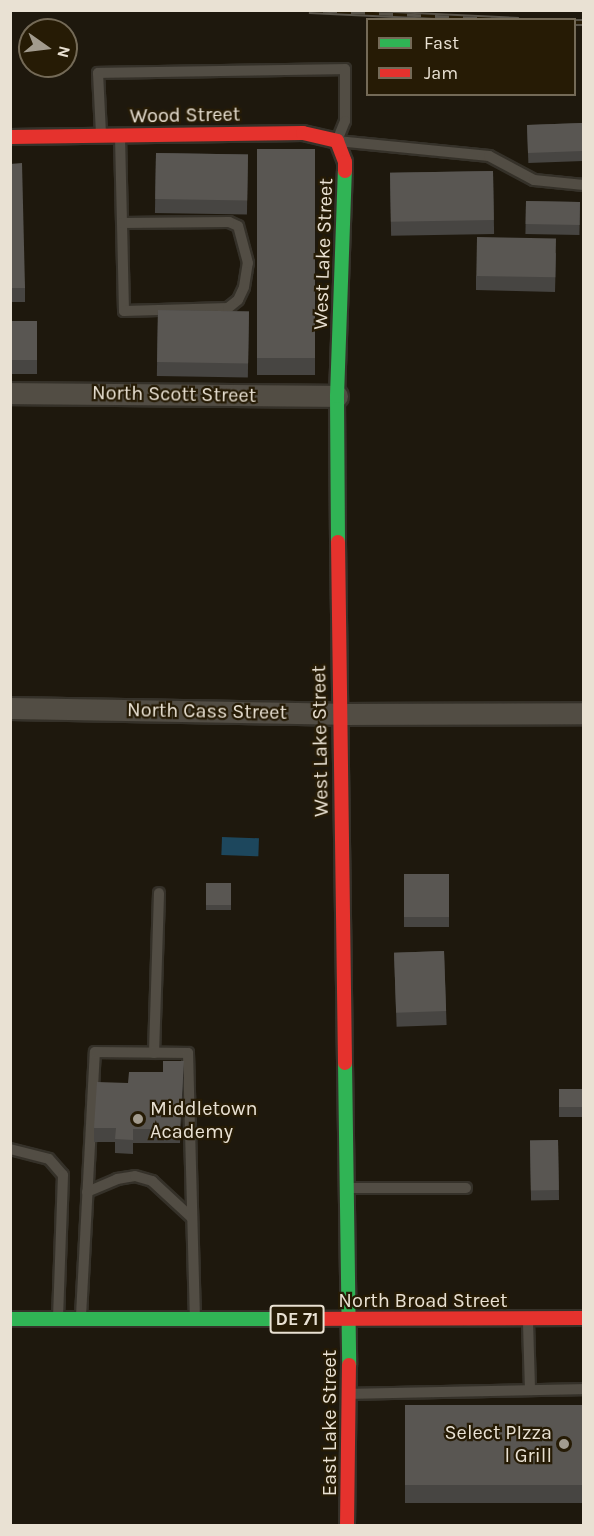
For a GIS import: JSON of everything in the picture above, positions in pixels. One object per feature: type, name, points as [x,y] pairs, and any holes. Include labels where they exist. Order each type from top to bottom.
[{"type":"street","name":"Wood Street","points":[[10,137],[303,133],[337,141]]},
{"type":"street","name":"West Lake Street","points":[[337,141],[345,162],[337,396],[339,714],[349,1320]]},
{"type":"street","name":"North Scott Street","points":[[10,393],[337,396]]},
{"type":"street","name":"North Cass Street","points":[[10,708],[339,714],[584,713]]},
{"type":"street","name":"North Broad Street","points":[[10,1319],[584,1318]]},
{"type":"street","name":"East Lake Street","points":[[347,1526],[349,1320]]},
{"type":"lane","points":[[101,136],[98,73],[345,69],[345,121],[337,141],[489,156],[534,180],[584,185]]},
{"type":"lane","points":[[120,136],[124,311],[228,308],[238,300],[244,287],[248,263],[238,226],[229,222],[122,223]]},
{"type":"lane","points":[[154,1053],[159,893]]},
{"type":"lane","points":[[81,1319],[95,1052],[188,1053],[195,1319]]},
{"type":"lane","points":[[10,1149],[49,1159],[63,1175],[58,1319]]},
{"type":"lane","points":[[87,1192],[117,1179],[135,1176],[152,1181],[192,1218]]},
{"type":"lane","points":[[347,1188],[466,1188]]},
{"type":"lane","points":[[528,1319],[530,1390]]},
{"type":"lane","points":[[349,1394],[584,1389]]},
{"type":"water","points":[[222,837],[259,838],[258,856],[221,855]]},
{"type":"building","points":[[582,123],[583,151],[528,153],[527,125]]},
{"type":"building","points":[[257,149],[315,149],[315,358],[257,358]]},
{"type":"building","points":[[156,153],[248,155],[247,201],[155,199]]},
{"type":"building","points":[[22,163],[25,288],[10,288],[10,164]]},
{"type":"building","points":[[493,171],[494,220],[391,222],[390,173]]},
{"type":"building","points":[[526,201],[580,202],[580,225],[526,224]]},
{"type":"building","points":[[477,237],[556,238],[555,277],[476,276]]},
{"type":"building","points":[[158,310],[249,312],[248,364],[157,362]]},
{"type":"building","points":[[10,321],[37,321],[37,360],[10,360]]},
{"type":"building","points":[[404,874],[449,874],[449,917],[404,917]]},
{"type":"building","points":[[206,883],[231,883],[231,905],[206,905]]},
{"type":"building","points":[[444,951],[446,1011],[396,1013],[394,953]]},
{"type":"building","name":"Middletown Academy","points":[[163,1061],[184,1061],[180,1129],[133,1129],[133,1140],[115,1139],[116,1128],[94,1128],[97,1082],[128,1083],[129,1072],[163,1072]]},
{"type":"building","points":[[559,1089],[584,1089],[584,1107],[559,1107]]},
{"type":"building","points":[[530,1140],[558,1140],[559,1190],[531,1190]]},
{"type":"building","points":[[405,1405],[584,1405],[584,1485],[405,1485]]},
{"type":"railway","points":[[309,10],[477,18]]},
{"type":"railway","points":[[576,22],[584,22]]},
{"type":"traffic: fast","points":[[338,542],[337,396],[345,171]]},
{"type":"traffic: fast","points":[[345,1063],[349,1365]]},
{"type":"traffic: fast","points":[[10,1319],[279,1319]]},
{"type":"traffic: jam","points":[[10,137],[303,133],[337,141],[345,162],[345,171]]},
{"type":"traffic: jam","points":[[338,542],[345,1063]]},
{"type":"traffic: jam","points":[[279,1319],[584,1318]]},
{"type":"traffic: jam","points":[[347,1526],[349,1365]]},
{"type":"place","name":"Middletown Academy","points":[[138,1119]]},
{"type":"place","name":"Select PIzza l Grill","points":[[564,1444]]}]
